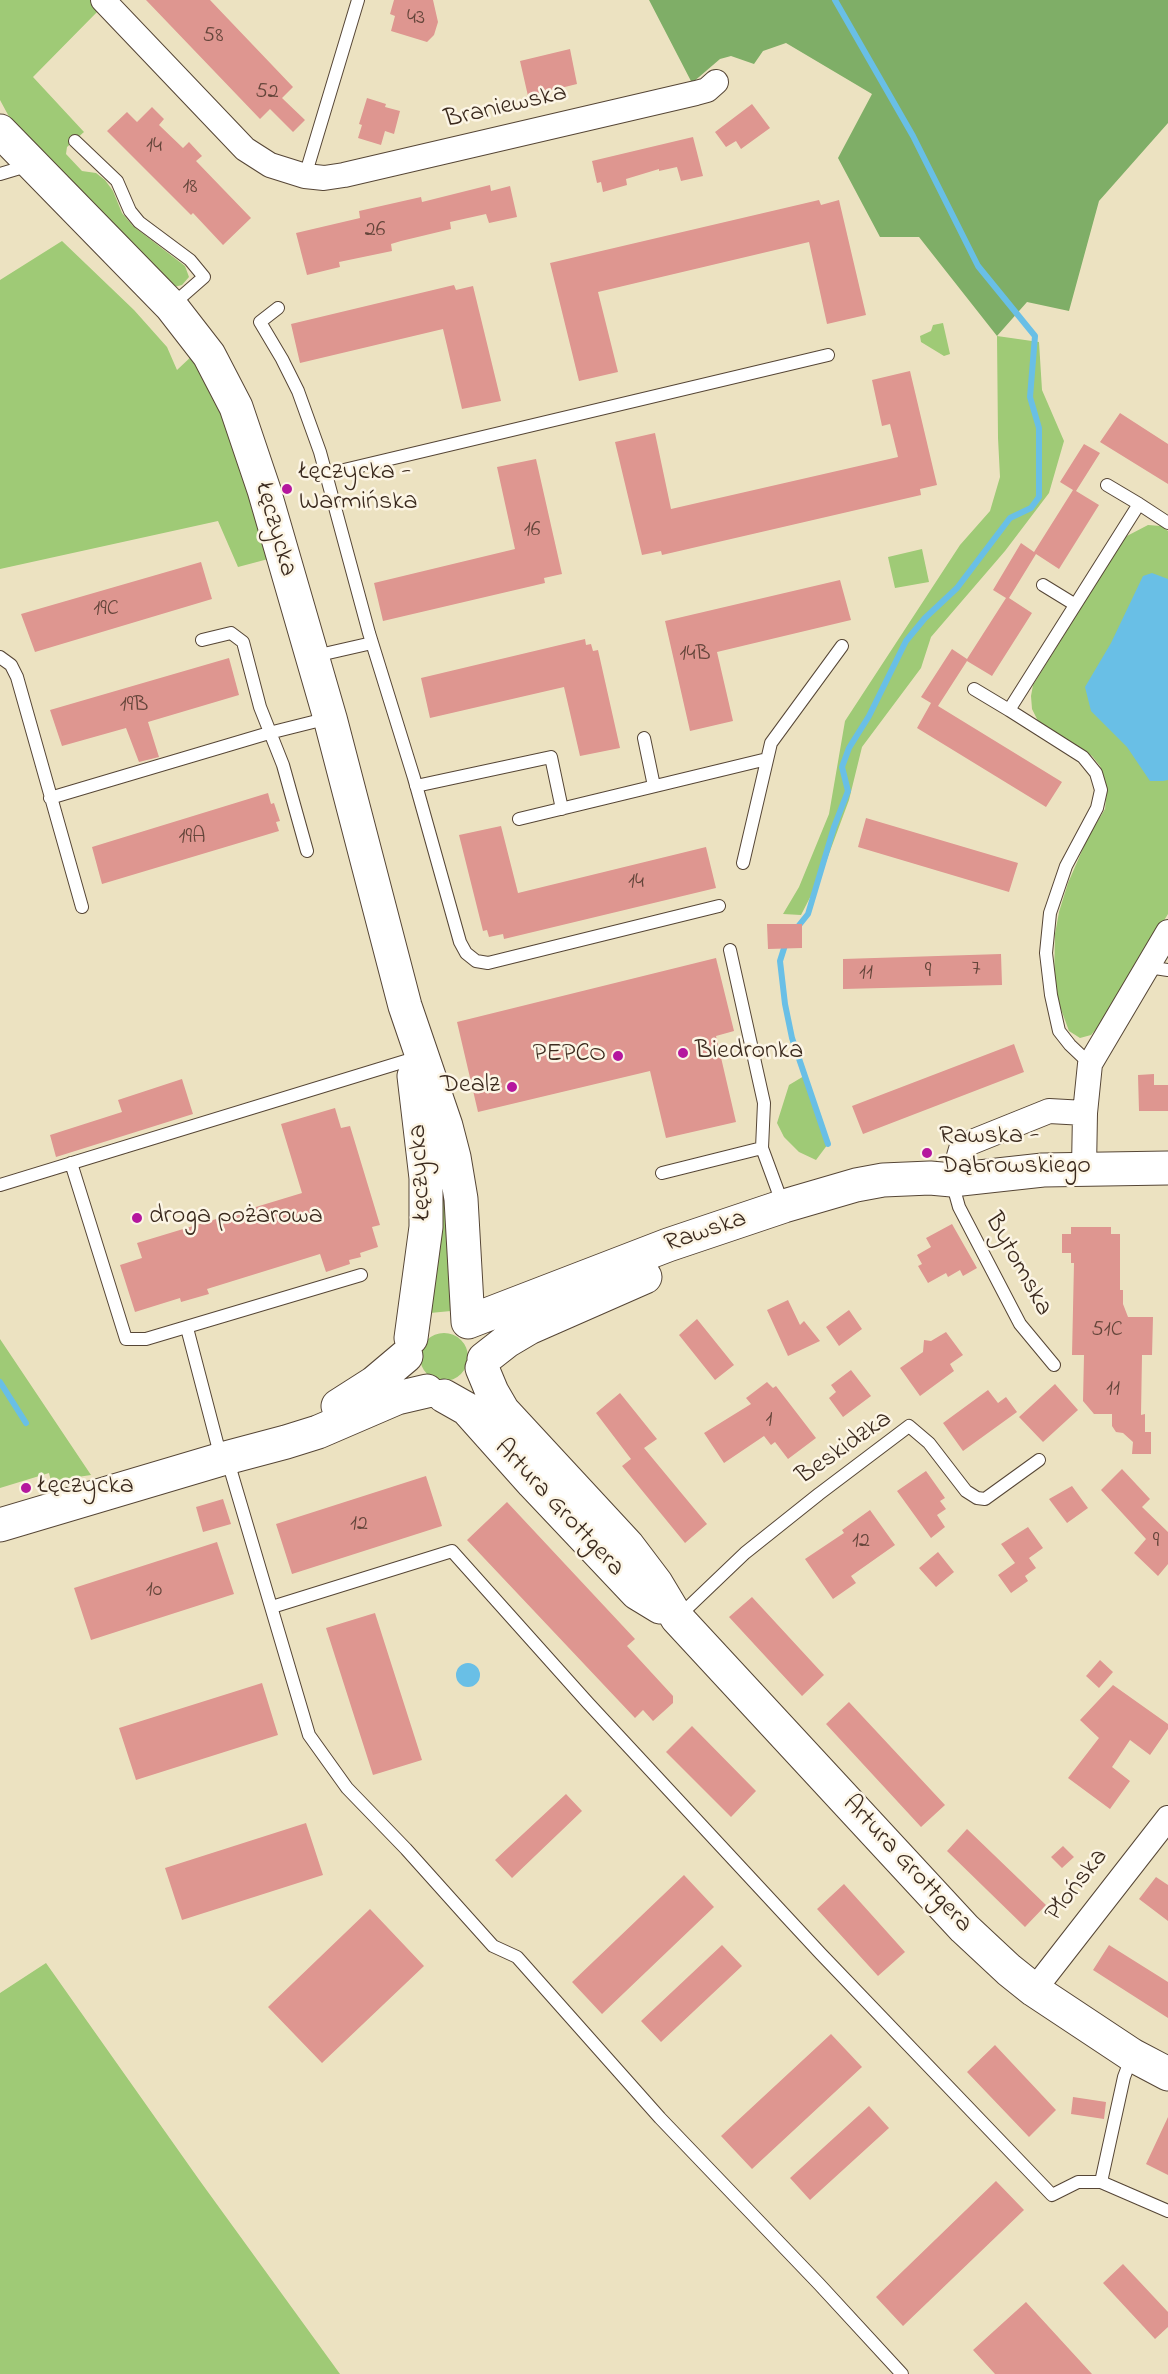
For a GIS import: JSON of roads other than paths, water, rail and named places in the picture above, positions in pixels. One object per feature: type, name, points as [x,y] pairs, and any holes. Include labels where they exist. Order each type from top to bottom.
[{"type":"main road","name":"Łęczycka","points":[[0,131],[171,306],[209,356],[236,407],[264,490],[330,718],[405,1006],[446,1126],[459,1177],[468,1322]]},
{"type":"main road","name":"Łęczycka","points":[[405,1006],[426,1178],[426,1227],[408,1347]]},
{"type":"main road","name":"Rawska","points":[[468,1322],[645,1254],[839,1189],[883,1180],[930,1178],[952,1180],[1083,1168],[1168,1168]]},
{"type":"main road","name":"Rawska","points":[[483,1363],[507,1341],[529,1328],[662,1271],[816,1216],[911,1194],[952,1180]]},
{"type":"main road","points":[[0,1525],[318,1432],[384,1403],[436,1393],[457,1394],[477,1379],[483,1363],[476,1336],[468,1322],[453,1320],[432,1322],[420,1327],[408,1347],[358,1394],[233,1455]]},
{"type":"main road","points":[[408,1347],[411,1376],[436,1393]]},
{"type":"main road","name":"Artura Grottgera","points":[[483,1363],[492,1392],[509,1419],[627,1546],[656,1583],[677,1618],[964,1929],[1008,1970],[1034,1990],[1132,2055],[1168,2074]]},
{"type":"main road","name":"Artura Grottgera","points":[[436,1393],[467,1409],[637,1593],[677,1618]]},
{"type":"street","name":"Braniewska","points":[[104,0],[245,149],[270,165],[305,176],[324,178],[344,175],[696,93],[706,90],[716,82]]},
{"type":"street","points":[[1083,1168],[1090,1064],[1158,968],[1168,932]]},
{"type":"street","points":[[952,1180],[962,1146],[1048,1111],[1085,1113]]},
{"type":"street","name":"Płońska","points":[[1034,1990],[1168,1818]]},
{"type":"lane","points":[[305,176],[358,0]]},
{"type":"lane","points":[[75,141],[117,181],[130,211],[139,222],[190,260],[204,277],[171,306]]},
{"type":"lane","points":[[0,174],[32,165]]},
{"type":"lane","points":[[278,308],[260,322],[298,391],[327,474],[372,644],[416,786],[460,942],[466,953],[476,960],[488,963],[719,906]]},
{"type":"lane","points":[[327,474],[828,355]]},
{"type":"lane","points":[[1107,485],[1168,522]]},
{"type":"lane","points":[[1009,710],[1139,504]]},
{"type":"lane","points":[[1043,585],[1074,604]]},
{"type":"lane","points":[[202,639],[231,633],[243,642],[269,733],[283,765],[307,851]]},
{"type":"lane","points":[[311,658],[372,644]]},
{"type":"lane","points":[[743,863],[771,743],[842,646]]},
{"type":"lane","points":[[0,657],[11,665],[17,677],[82,907]]},
{"type":"lane","points":[[974,689],[1083,756],[1096,773],[1101,790],[1097,808],[1066,866],[1050,912],[1046,952],[1050,995],[1059,1031],[1090,1064]]},
{"type":"lane","points":[[51,798],[205,754],[269,733],[330,718]]},
{"type":"lane","points":[[644,738],[654,786]]},
{"type":"lane","points":[[416,786],[551,757],[562,809]]},
{"type":"lane","points":[[519,819],[767,759]]},
{"type":"lane","points":[[730,950],[764,1102],[762,1148],[784,1206]]},
{"type":"lane","points":[[0,1185],[412,1059]]},
{"type":"lane","points":[[662,1173],[762,1148]]},
{"type":"lane","points":[[71,1163],[126,1339],[146,1339],[187,1328],[361,1275]]},
{"type":"lane","name":"Bytomska","points":[[952,1180],[959,1208],[1020,1324],[1054,1365]]},
{"type":"lane","points":[[187,1328],[233,1455],[272,1607],[309,1735],[347,1788],[406,1849],[493,1946],[517,1957],[660,2118],[902,2374]]},
{"type":"lane","name":"Beskidzka","points":[[677,1618],[745,1553],[909,1426],[929,1443],[966,1491],[977,1498],[985,1499],[1039,1460]]},
{"type":"lane","points":[[272,1607],[452,1551],[588,1703],[821,1954],[1052,2194],[1078,2182],[1101,2182],[1168,2211]]},
{"type":"lane","points":[[1101,2182],[1124,2077],[1132,2055]]},
{"type":"water","points":[[1152,573],[1168,579],[1168,780],[1163,781],[1150,781],[1127,747],[1091,711],[1085,687],[1111,643],[1143,576]]},
{"type":"water","points":[[468,1663],[477,1666],[480,1675],[477,1684],[468,1687],[459,1684],[456,1675],[459,1666]]},
{"type":"waterway","points":[[796,929],[808,914],[834,827],[848,791],[842,767],[849,748],[869,716],[906,641],[925,618],[957,588],[1010,518],[1031,508],[1039,497],[1039,428],[1030,397],[1035,336],[978,266],[913,136],[835,0]]},
{"type":"waterway","points":[[786,942],[780,961],[792,1038],[828,1144]]},
{"type":"waterway","points":[[0,1382],[26,1423]]},
{"type":"place","name":"Łęczycka - Warmińska","points":[[287,489]]},
{"type":"place","name":"Biedronka","points":[[683,1053]]},
{"type":"place","name":"PEPCO","points":[[618,1056]]},
{"type":"place","name":"Dealz","points":[[512,1087]]},
{"type":"place","name":"Rawska - Dąbrowskiego","points":[[927,1153]]},
{"type":"place","name":"droga pożarowa","points":[[137,1218]]},
{"type":"place","name":"Łęczycka","points":[[26,1488]]}]
